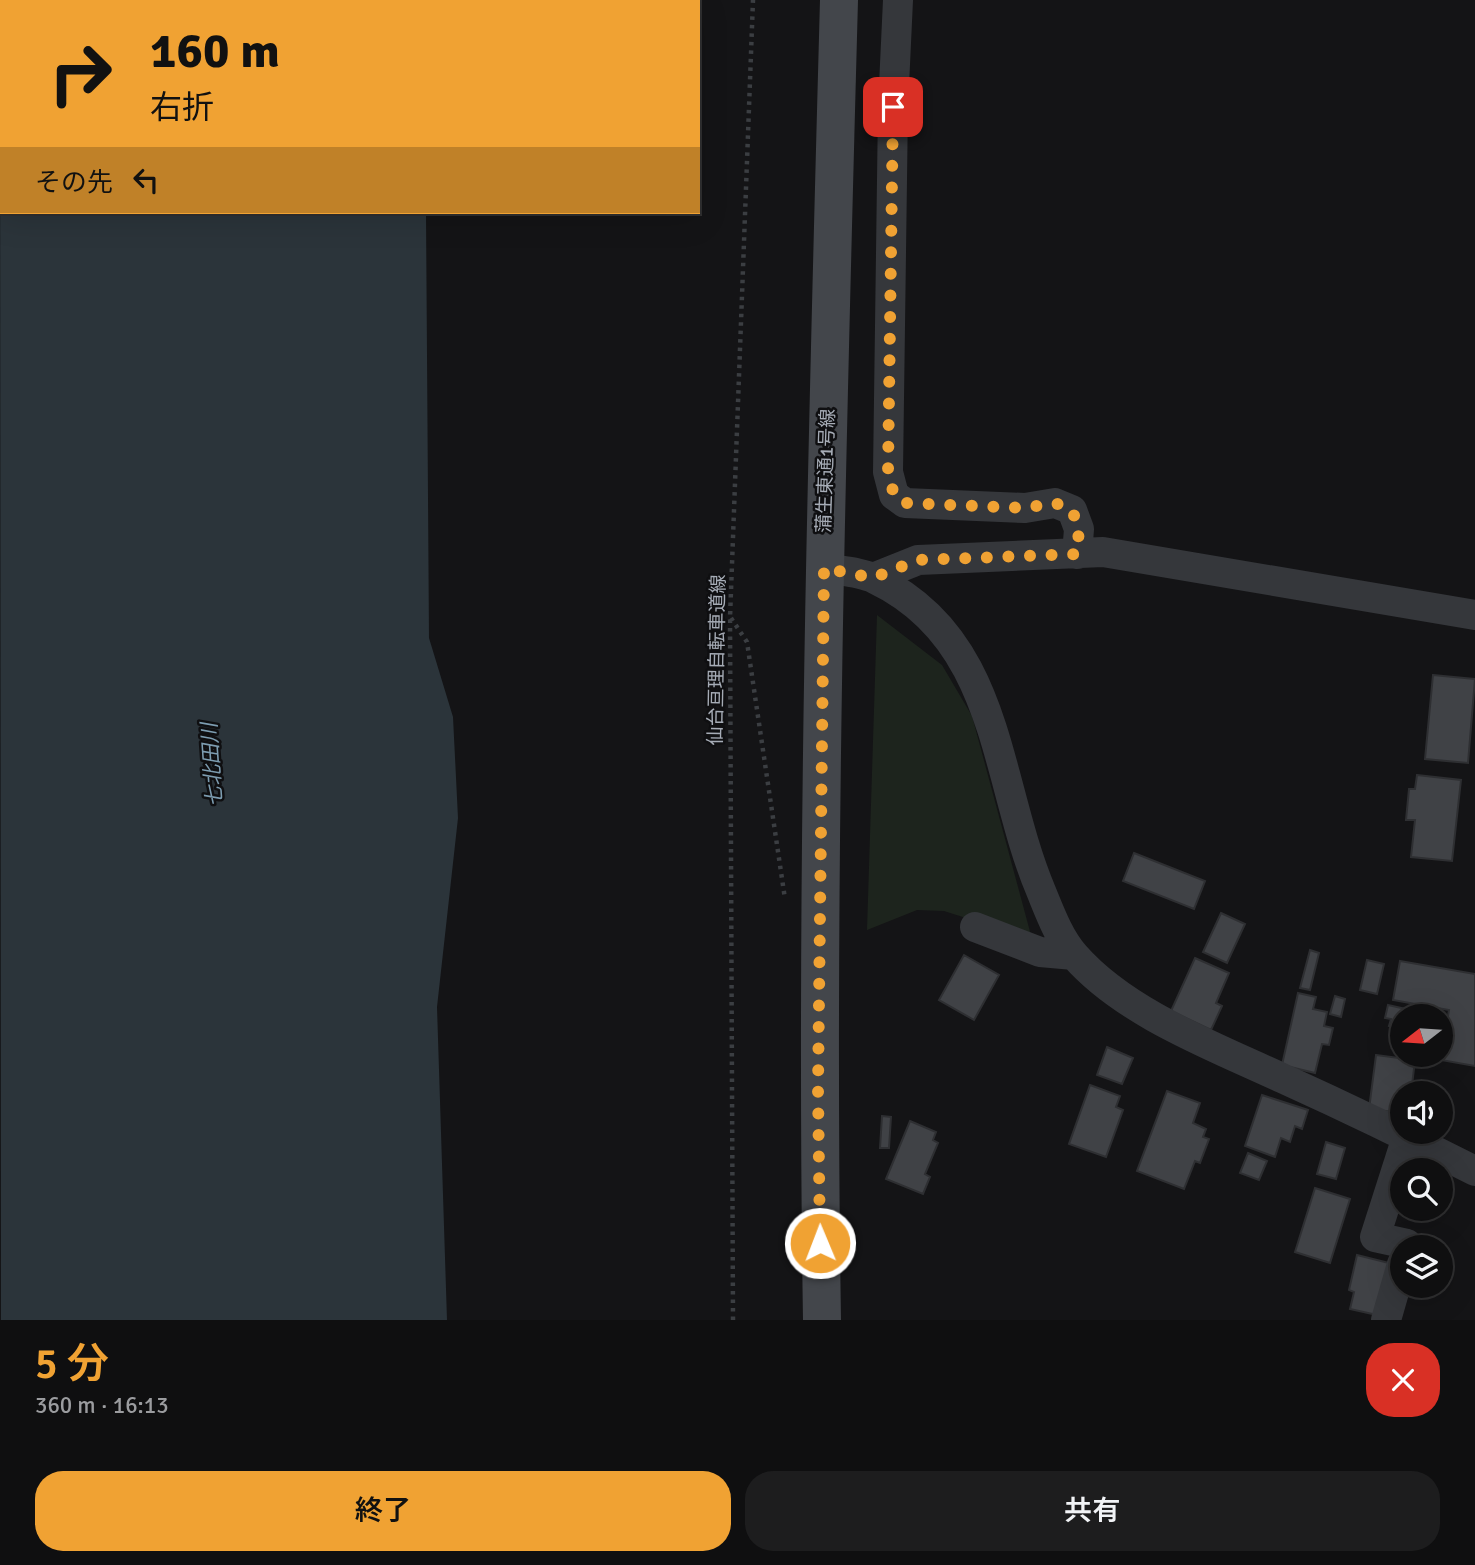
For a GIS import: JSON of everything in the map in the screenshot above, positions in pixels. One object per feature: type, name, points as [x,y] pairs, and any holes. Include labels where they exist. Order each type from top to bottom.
[{"type":"street","name":"蒲生東通1号線","points":[[822,1320],[818,1089],[824,568],[839,0]]},
{"type":"street","points":[[898,0],[893,107],[888,472],[894,495],[905,503],[1025,508],[1055,503],[1072,510],[1079,529],[1077,554]]},
{"type":"street","points":[[873,578],[918,560],[1103,552],[1475,615]]},
{"type":"street","points":[[824,568],[873,578],[908,598],[951,642],[981,692],[1027,857],[1054,923],[1074,955],[1108,987],[1178,1029],[1390,1128]]},
{"type":"street","points":[[975,927],[1040,952],[1074,955]]},
{"type":"street","points":[[1390,1240],[1375,1237],[1404,1144]]},
{"type":"street","points":[[1423,1144],[1475,1171]]},
{"type":"street","points":[[1386,1320],[1392,1298]]},
{"type":"path","name":"仙台亘理自転車道線","points":[[733,1320],[730,618],[753,0]]},
{"type":"path","points":[[730,618],[747,642],[785,900]]},
{"type":"shaded area","points":[[877,615],[942,665],[972,716],[1032,939],[944,911],[917,910],[867,930]]},
{"type":"water","name":"七北田川","points":[[0,214],[426,214],[429,638],[453,717],[458,818],[437,1007],[447,1320],[1,1320]]},
{"type":"building","points":[[1433,675],[1475,679],[1468,763],[1425,759]]},
{"type":"building","points":[[1417,775],[1461,780],[1452,861],[1411,857],[1415,820],[1406,820],[1409,789],[1415,789]]},
{"type":"building","points":[[1134,853],[1205,881],[1194,909],[1123,881]]},
{"type":"building","points":[[1221,913],[1245,924],[1227,963],[1203,952]]},
{"type":"building","points":[[1310,950],[1319,953],[1310,990],[1300,988]]},
{"type":"building","points":[[964,955],[999,975],[974,1020],[939,1000]]},
{"type":"building","points":[[1195,958],[1229,973],[1216,1003],[1222,1006],[1211,1030],[1171,1011]]},
{"type":"building","points":[[1367,960],[1384,964],[1377,994],[1360,990]]},
{"type":"building","points":[[1400,961],[1475,974],[1475,1066],[1453,1062],[1453,1004],[1415,1004],[1393,1000]]},
{"type":"building","points":[[1298,993],[1316,997],[1313,1009],[1327,1012],[1324,1026],[1333,1028],[1329,1045],[1322,1044],[1315,1073],[1282,1065]]},
{"type":"building","points":[[1335,996],[1345,999],[1341,1017],[1330,1014]]},
{"type":"building","points":[[1388,1005],[1390,1005],[1390,1019],[1385,1018]]},
{"type":"building","points":[[1107,1047],[1133,1058],[1122,1084],[1097,1075]]},
{"type":"building","points":[[1376,1055],[1390,1057],[1390,1068],[1414,1068],[1413,1081],[1390,1081],[1390,1112],[1369,1109]]},
{"type":"building","points":[[1090,1085],[1120,1096],[1116,1107],[1123,1110],[1106,1157],[1069,1144]]},
{"type":"building","points":[[1167,1091],[1200,1103],[1193,1123],[1206,1129],[1203,1137],[1209,1139],[1200,1163],[1195,1161],[1184,1189],[1137,1171]]},
{"type":"building","points":[[1262,1095],[1308,1110],[1302,1129],[1295,1126],[1290,1142],[1281,1138],[1275,1157],[1245,1146]]},
{"type":"building","points":[[882,1116],[891,1117],[889,1148],[880,1148]]},
{"type":"building","points":[[910,1121],[936,1132],[933,1140],[938,1143],[925,1174],[930,1177],[923,1194],[886,1179]]},
{"type":"building","points":[[1326,1142],[1345,1148],[1336,1179],[1317,1174]]},
{"type":"building","points":[[1248,1153],[1267,1161],[1259,1180],[1240,1173]]},
{"type":"building","points":[[1315,1188],[1350,1199],[1330,1263],[1295,1252]]},
{"type":"building","points":[[1357,1255],[1389,1263],[1377,1315],[1350,1309],[1354,1292],[1349,1290]]},
{"type":"route","points":[[820,1243],[818,1089],[824,568],[873,578],[918,560],[1077,554],[1079,529],[1072,510],[1055,503],[1025,508],[905,503],[894,495],[888,472],[893,107]]}]
